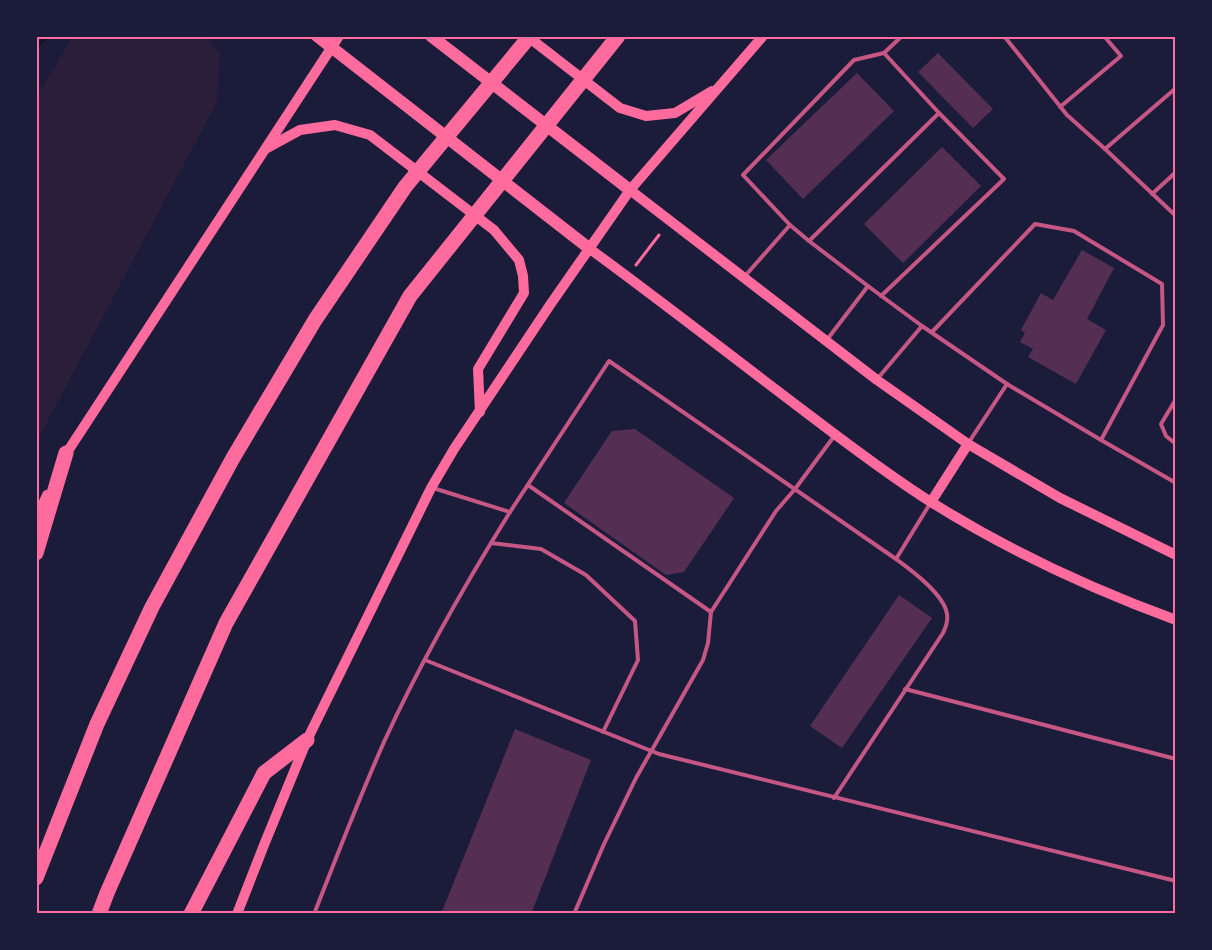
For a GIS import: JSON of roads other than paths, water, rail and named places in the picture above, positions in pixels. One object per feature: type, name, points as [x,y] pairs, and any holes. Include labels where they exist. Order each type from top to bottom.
[{"type":"highway","points":[[39,871],[97,724],[152,607],[233,458],[315,320],[404,188],[529,36]]},
{"type":"highway","points":[[99,914],[226,623],[410,296],[618,36]]},
{"type":"highway","points":[[36,553],[66,453]]},
{"type":"highway","points":[[191,914],[264,773],[308,740]]},
{"type":"main road","points":[[317,36],[590,249],[868,461],[985,535],[1047,567],[1113,597],[1176,620]]},
{"type":"main road","points":[[36,520],[66,453],[339,36]]},
{"type":"main road","points":[[431,36],[877,380],[968,444],[1060,498],[1176,555]]},
{"type":"main road","points":[[529,36],[620,108],[646,116],[675,113],[719,87]]},
{"type":"main road","points":[[237,914],[308,740],[430,488],[550,305],[630,190],[763,36]]},
{"type":"main road","points":[[266,149],[300,130],[335,126],[370,135],[494,230],[519,260],[523,276],[524,293],[478,369],[480,412]]},
{"type":"main road","points":[[931,502],[968,444]]},
{"type":"lane","points":[[902,36],[884,53],[854,60],[743,175],[790,225],[922,326],[1006,384],[1176,483]]},
{"type":"lane","points":[[1004,36],[1066,115],[1176,216]]},
{"type":"lane","points":[[1060,107],[1121,56],[1104,36]]},
{"type":"lane","points":[[882,296],[1004,179],[939,113],[884,53]]},
{"type":"lane","points":[[1105,149],[1176,88]]},
{"type":"lane","points":[[810,241],[939,113]]},
{"type":"lane","points":[[1152,194],[1176,172]]},
{"type":"lane","points":[[932,332],[1035,224],[1074,231],[1162,284],[1163,324],[1101,440]]},
{"type":"lane","points":[[744,278],[790,225]]},
{"type":"lane","points":[[826,341],[868,286]]},
{"type":"lane","points":[[877,380],[922,326]]},
{"type":"lane","points":[[314,914],[384,742],[425,660],[510,512],[609,361],[896,559],[930,588],[945,607],[948,616],[943,633],[834,798]]},
{"type":"lane","points":[[968,444],[1006,384]]},
{"type":"lane","points":[[1176,399],[1161,424],[1166,436],[1176,444]]},
{"type":"lane","points":[[574,914],[613,824],[650,751],[703,660],[708,643],[711,612],[776,511],[795,489],[835,435]]},
{"type":"lane","points":[[528,485],[711,612]]},
{"type":"lane","points":[[430,488],[510,512]]},
{"type":"lane","points":[[896,559],[931,502]]},
{"type":"lane","points":[[491,543],[541,549],[586,575],[635,621],[638,660],[603,732]]},
{"type":"lane","points":[[425,660],[650,751],[1176,881]]},
{"type":"lane","points":[[906,689],[1176,759]]},
{"type":"lane","points":[[1174,914],[1176,909]]}]
